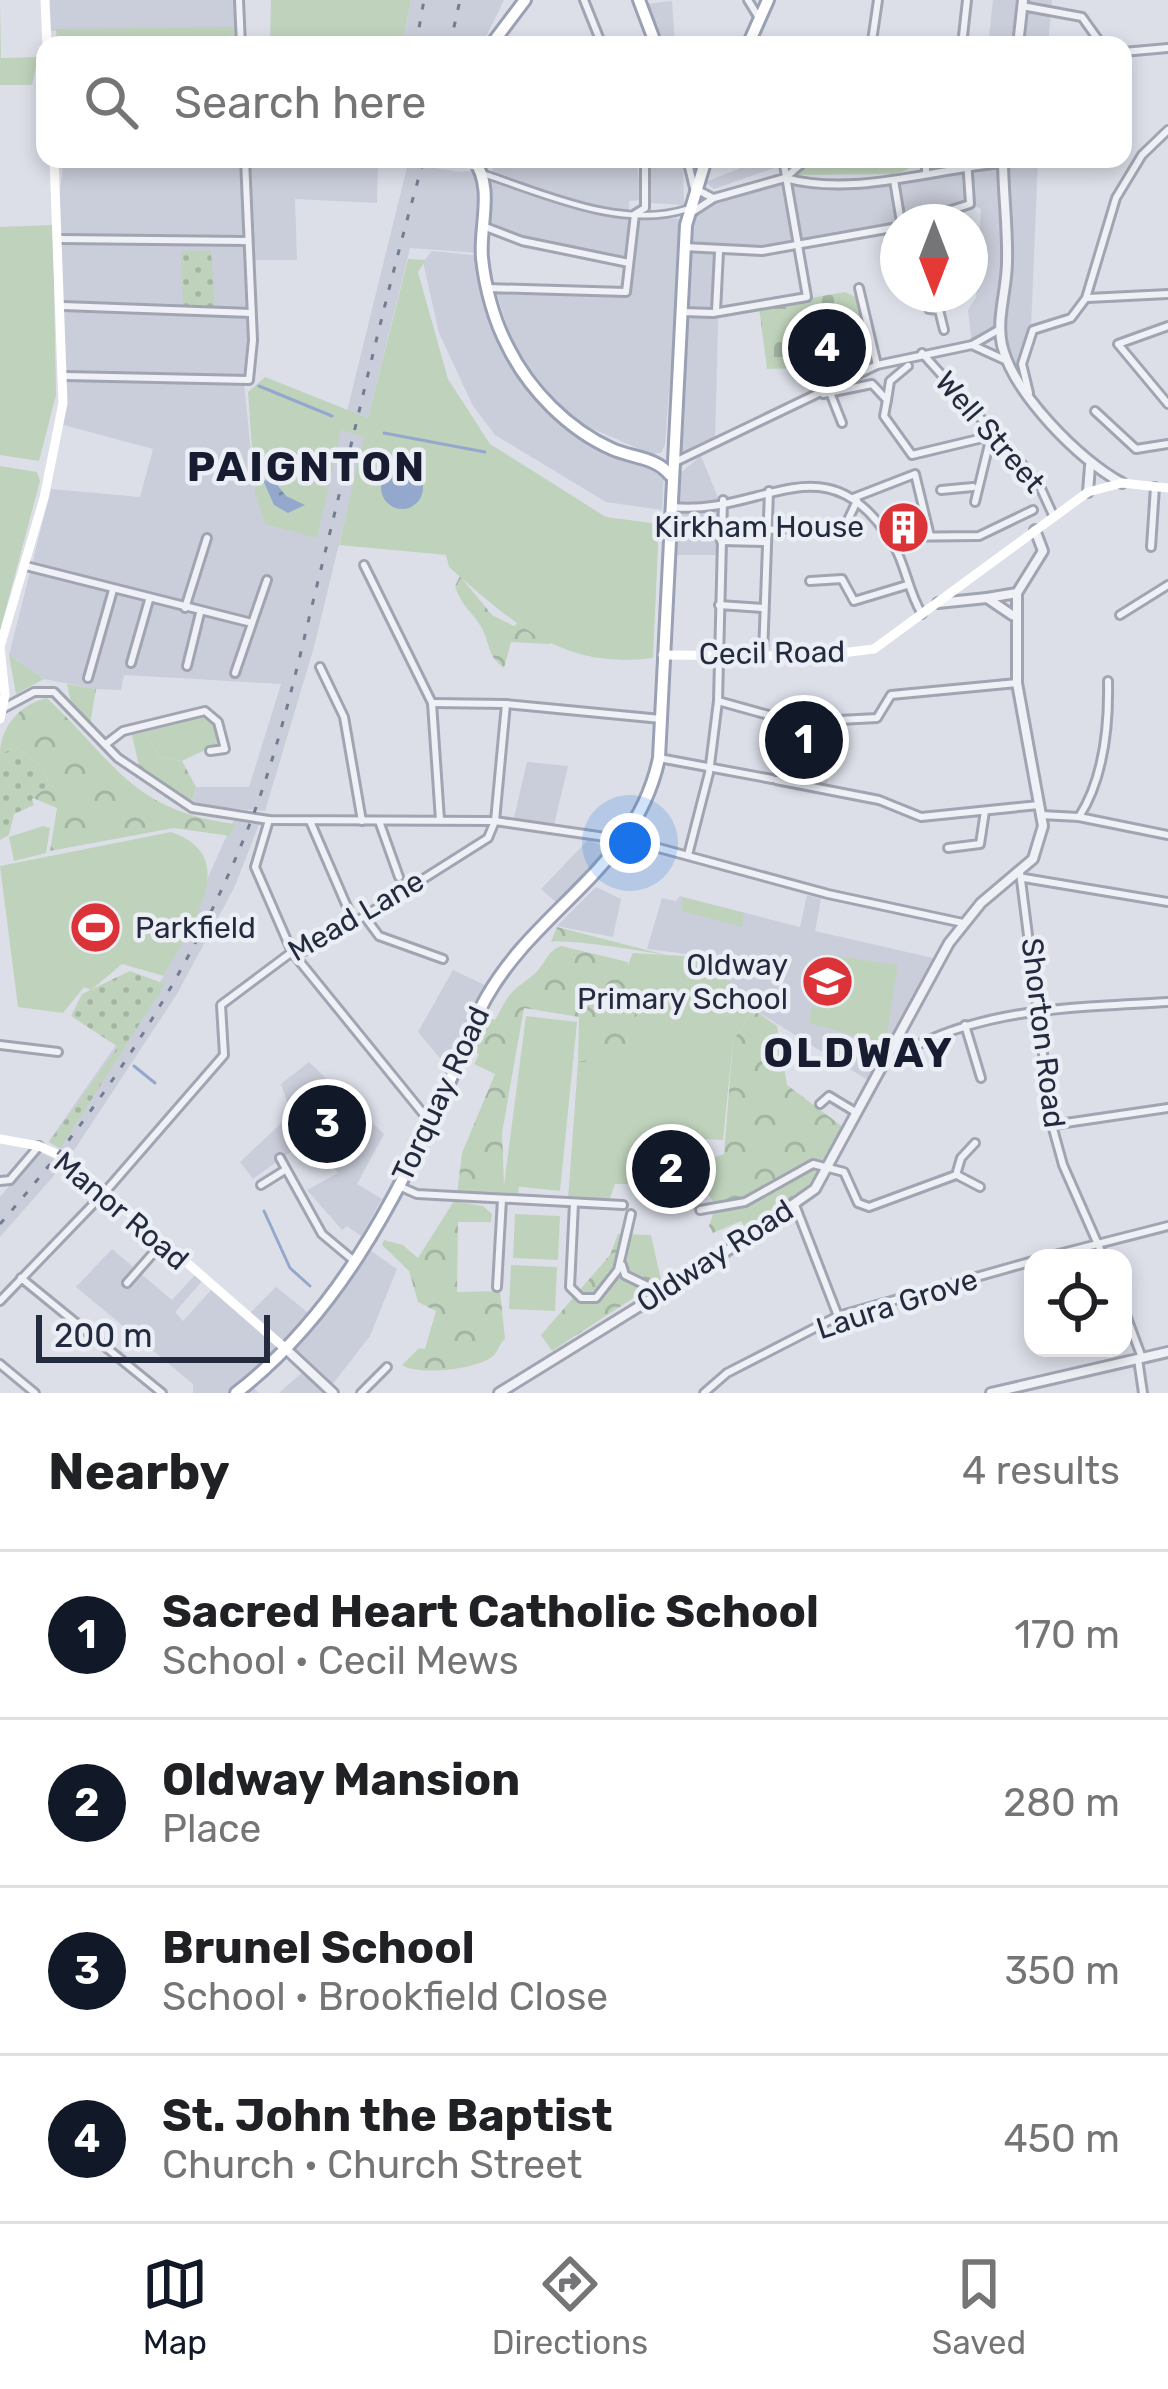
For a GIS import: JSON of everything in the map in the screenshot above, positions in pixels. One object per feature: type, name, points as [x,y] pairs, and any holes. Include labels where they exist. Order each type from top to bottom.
[{"type":"main road","points":[[45,0],[47,36]]},
{"type":"main road","points":[[498,36],[525,0]]},
{"type":"main road","points":[[639,0],[653,36]]},
{"type":"main road","points":[[755,36],[768,0]]},
{"type":"main road","points":[[2,714],[0,646],[51,469],[65,376],[55,168]]},
{"type":"main road","points":[[478,168],[487,288],[506,345],[548,402],[607,447],[651,460],[671,478]]},
{"type":"main road","name":"Torquay Road","points":[[236,1393],[287,1350],[324,1310],[398,1186],[487,996],[549,921],[626,841],[650,796],[659,758],[657,719],[684,247],[688,206],[702,168]]},
{"type":"main road","points":[[651,460],[665,452],[671,439]]},
{"type":"main road","points":[[1121,483],[1168,488]]},
{"type":"main road","name":"Cecil Road","points":[[663,655],[874,649],[923,615],[1030,518],[1053,514],[1088,492],[1121,483]]},
{"type":"main road","name":"Manor Road","points":[[0,1139],[39,1146],[68,1160],[287,1350]]},
{"type":"street","points":[[239,0],[241,36]]},
{"type":"street","points":[[584,0],[598,36]]},
{"type":"street","points":[[748,0],[759,18]]},
{"type":"street","points":[[873,36],[878,0]]},
{"type":"street","points":[[963,36],[967,0]]},
{"type":"street","points":[[1019,36],[1022,3],[1078,15],[1095,36]]},
{"type":"street","points":[[1132,51],[1168,48]]},
{"type":"street","points":[[1029,393],[1022,364],[1033,330],[1067,321],[1086,298],[1116,198],[1142,154],[1168,130]]},
{"type":"street","points":[[65,376],[244,382],[253,368],[245,168]]},
{"type":"street","points":[[483,168],[591,208],[635,214],[688,206]]},
{"type":"street","points":[[635,214],[645,208],[645,168]]},
{"type":"street","points":[[689,168],[694,188],[714,198]]},
{"type":"street","points":[[681,312],[807,297],[794,246],[784,168]]},
{"type":"street","points":[[686,225],[698,206],[785,178],[797,168]]},
{"type":"street","points":[[785,178],[803,183],[895,180],[942,168]]},
{"type":"street","points":[[967,168],[970,204]]},
{"type":"street","points":[[1003,168],[1007,266],[1000,329],[1008,362],[1090,466],[1121,483]]},
{"type":"street","points":[[895,180],[898,204]]},
{"type":"street","points":[[487,288],[626,292],[635,214]]},
{"type":"street","points":[[483,226],[522,241],[629,263]]},
{"type":"street","points":[[684,247],[719,252],[794,246],[880,228]]},
{"type":"street","points":[[60,239],[247,242]]},
{"type":"street","points":[[716,311],[719,252]]},
{"type":"street","points":[[859,288],[877,365]]},
{"type":"street","points":[[1086,298],[1168,294]]},
{"type":"street","points":[[63,305],[252,313]]},
{"type":"street","points":[[940,312],[944,330]]},
{"type":"street","points":[[1168,326],[1118,344],[1168,404]]},
{"type":"street","points":[[972,345],[1000,329]]},
{"type":"street","points":[[651,460],[673,463],[877,365],[945,346],[972,345],[1008,362]]},
{"type":"street","name":"Well Street","points":[[922,353],[1038,482],[1053,514]]},
{"type":"street","points":[[908,366],[890,381],[887,423],[912,455],[992,436]]},
{"type":"street","points":[[1155,388],[1168,382]]},
{"type":"street","points":[[820,394],[872,384],[886,400]]},
{"type":"street","points":[[831,395],[842,423]]},
{"type":"street","points":[[1095,411],[1136,449],[1168,444]]},
{"type":"street","points":[[976,502],[975,487],[992,436]]},
{"type":"street","points":[[1088,492],[1090,466]]},
{"type":"street","points":[[767,530],[846,524],[855,500],[916,474],[929,536]]},
{"type":"street","points":[[669,506],[769,490],[825,487],[855,500],[888,537],[923,615]]},
{"type":"street","points":[[941,490],[975,487]]},
{"type":"street","points":[[1151,547],[1155,487]]},
{"type":"street","points":[[763,655],[769,490]]},
{"type":"street","points":[[688,855],[718,701],[723,500]]},
{"type":"street","points":[[888,537],[980,536],[1030,518],[1043,550],[1017,592],[1013,616],[1017,683],[1040,810],[1039,848],[1021,875],[1168,902]]},
{"type":"street","points":[[185,608],[207,538]]},
{"type":"street","points":[[721,541],[766,542]]},
{"type":"street","points":[[364,565],[432,703],[440,820]]},
{"type":"street","points":[[26,566],[248,622]]},
{"type":"street","points":[[810,581],[842,579],[854,601],[907,585]]},
{"type":"street","points":[[235,673],[248,622],[267,580]]},
{"type":"street","points":[[1120,615],[1168,584]]},
{"type":"street","points":[[88,678],[113,590]]},
{"type":"street","points":[[936,603],[1017,592]]},
{"type":"street","points":[[987,598],[1013,616]]},
{"type":"street","points":[[131,663],[148,600]]},
{"type":"street","points":[[719,605],[764,608]]},
{"type":"street","points":[[187,666],[200,613]]},
{"type":"street","points":[[320,667],[344,717],[362,821]]},
{"type":"street","points":[[1079,817],[1095,789],[1108,715],[1108,681]]},
{"type":"street","points":[[838,720],[877,718],[891,695],[911,689],[1017,683]]},
{"type":"street","points":[[2,714],[34,692],[54,692],[106,744],[174,800],[192,808],[310,821],[495,821],[626,841],[828,894],[963,923]]},
{"type":"street","points":[[718,701],[772,716]]},
{"type":"street","points":[[432,703],[506,704],[657,719]]},
{"type":"street","points":[[495,821],[506,704]]},
{"type":"street","points":[[106,744],[123,731],[205,711],[218,722],[229,749],[210,751]]},
{"type":"street","points":[[659,758],[879,800],[914,816],[1040,810],[1168,836]]},
{"type":"street","points":[[948,848],[980,844],[985,811]]},
{"type":"street","points":[[265,819],[255,867],[292,952],[430,1123]]},
{"type":"street","points":[[310,821],[348,909]]},
{"type":"street","points":[[379,821],[400,877]]},
{"type":"street","name":"Mead Lane","points":[[105,1192],[224,1055],[226,1036],[218,1013],[234,994],[292,952],[308,950],[488,838],[495,821]]},
{"type":"street","name":"Oldway Road","points":[[500,1393],[794,1205],[831,1168],[963,923],[994,890],[1021,875]]},
{"type":"street","name":"Shorton Road","points":[[1021,875],[1052,1125],[1100,1249]]},
{"type":"street","points":[[365,916],[379,936],[443,959]]},
{"type":"street","points":[[882,1066],[965,1025],[1036,1010],[1168,1002]]},
{"type":"street","points":[[965,1025],[981,1078]]},
{"type":"street","points":[[0,1045],[58,1052]]},
{"type":"street","points":[[820,1104],[829,1096],[857,1113]]},
{"type":"street","points":[[1052,1125],[1168,1108]]},
{"type":"street","points":[[956,1175],[961,1158],[975,1143]]},
{"type":"street","points":[[0,1181],[10,1180],[39,1146]]},
{"type":"street","points":[[280,1158],[322,1234],[356,1262]]},
{"type":"street","points":[[700,1210],[745,1202],[813,1164],[844,1172],[865,1208],[956,1175],[980,1187]]},
{"type":"street","points":[[261,1185],[285,1170]]},
{"type":"street","points":[[398,1186],[417,1194],[623,1205]]},
{"type":"street","points":[[0,1301],[105,1192]]},
{"type":"street","points":[[497,1287],[502,1198]]},
{"type":"street","points":[[574,1203],[570,1292],[596,1298],[621,1261],[631,1214]]},
{"type":"street","points":[[794,1205],[838,1316]]},
{"type":"street","points":[[1073,1249],[1168,1226]]},
{"type":"street","points":[[127,1283],[163,1242]]},
{"type":"street","points":[[621,1261],[625,1275],[660,1292]]},
{"type":"street","name":"Laura Grove","points":[[704,1393],[727,1373],[838,1316],[1024,1264]]},
{"type":"street","points":[[21,1278],[162,1393]]},
{"type":"street","points":[[1132,1334],[1143,1393]]},
{"type":"street","points":[[287,1350],[333,1393]]},
{"type":"street","points":[[991,1393],[1168,1352]]},
{"type":"street","points":[[0,1364],[34,1393]]},
{"type":"street","points":[[361,1393],[387,1367]]},
{"type":"shaded area","points":[[45,0],[239,0],[240,28],[46,31]]},
{"type":"shaded area","points":[[411,0],[504,0],[486,36],[404,36]]},
{"type":"shaded area","points":[[993,0],[1052,0],[1049,36],[989,36]]},
{"type":"shaded area","points":[[672,1],[674,36],[659,36],[647,4]]},
{"type":"shaded area","points":[[63,168],[378,168],[377,203],[295,199],[297,260],[250,260],[253,368],[244,383],[255,492],[341,429],[365,437],[314,647],[265,811],[191,805],[196,787],[249,787],[281,684],[124,675],[121,690],[96,689],[44,679],[9,655],[51,489],[140,497],[153,449],[60,424],[57,213]]},
{"type":"shaded area","points":[[407,168],[478,170],[480,253],[410,248],[368,418],[347,411]]},
{"type":"shaded area","points":[[493,168],[637,168],[641,200],[629,201],[628,262],[521,239],[488,224]]},
{"type":"shaded area","points":[[651,168],[683,168],[684,205],[651,203]]},
{"type":"shaded area","points":[[741,168],[774,168],[714,189],[705,182]]},
{"type":"shaded area","points":[[783,168],[796,168],[786,177],[803,183],[895,180],[926,173],[926,168],[1038,168],[1031,329],[1021,362],[1008,362],[999,330],[972,345],[968,312],[988,312],[988,204],[880,204],[880,230],[762,251],[720,252],[715,441],[681,452],[686,225],[698,206],[784,178]]},
{"type":"shaded area","points":[[636,216],[682,219],[665,444],[661,453],[651,454],[579,423],[537,386],[512,343],[497,294],[627,295]]},
{"type":"shaded area","points":[[432,251],[482,256],[487,288],[524,375],[603,452],[664,472],[662,510],[606,502],[495,435],[473,406],[439,333],[423,262]]},
{"type":"shaded area","points":[[701,456],[717,495],[718,555],[673,555],[679,474]]},
{"type":"shaded area","points":[[831,716],[827,785],[780,779],[776,718]]},
{"type":"shaded area","points":[[527,762],[568,766],[554,825],[514,818]]},
{"type":"shaded area","points":[[235,817],[260,822],[234,888],[177,994],[71,1155],[49,1141],[164,976]]},
{"type":"shaded area","points":[[588,840],[610,849],[558,904],[541,889]]},
{"type":"shaded area","points":[[596,887],[621,899],[613,937],[557,926]]},
{"type":"shaded area","name":"Oldway Primary School","points":[[807,895],[821,899],[815,931],[933,958],[869,1081],[742,1002],[718,958],[647,949],[662,898],[676,901],[680,896],[800,927]]},
{"type":"shaded area","points":[[453,970],[487,986],[450,1070],[418,1032]]},
{"type":"shaded area","points":[[309,1062],[384,1134],[357,1184],[382,1199],[361,1236],[347,1226],[342,1230],[307,1190],[338,1173],[311,1137],[253,1179],[240,1162],[291,1114],[281,1084]]},
{"type":"shaded area","points":[[38,1151],[64,1164],[0,1237],[0,1197]]},
{"type":"shaded area","points":[[364,1246],[397,1269],[370,1336],[329,1389],[333,1393],[279,1393],[306,1369],[287,1350],[249,1384],[259,1393],[193,1393],[193,1384],[76,1287],[112,1249],[172,1300],[197,1273],[204,1279],[175,1312],[183,1321],[214,1287],[247,1316],[276,1287],[316,1319]]},
{"type":"green space","points":[[0,0],[1,58],[36,57],[36,66],[32,85],[0,85]]},
{"type":"green space","points":[[271,0],[411,0],[404,36],[270,36]]},
{"type":"green space","points":[[235,27],[236,36],[56,36],[56,29]]},
{"type":"green space","points":[[804,168],[909,168],[893,174],[793,175]]},
{"type":"green space","points":[[53,225],[56,395],[39,461],[0,455],[0,227]]},
{"type":"green space","points":[[181,251],[211,251],[215,308],[183,306]]},
{"type":"green space","points":[[408,259],[426,260],[418,272],[448,379],[490,444],[606,517],[659,524],[653,658],[592,657],[541,638],[449,567],[446,555],[339,545],[364,437],[341,430],[317,538],[265,524],[255,492],[248,392],[265,377],[368,418]]},
{"type":"green space","points":[[845,292],[860,299],[870,366],[767,369],[759,307]]},
{"type":"green space","points":[[0,466],[37,472],[40,481],[0,631]]},
{"type":"green space","points":[[460,576],[492,615],[514,626],[527,615],[570,634],[549,644],[511,642],[504,668],[458,594],[455,586]]},
{"type":"green space","points":[[9,655],[44,679],[16,694]]},
{"type":"green space","points":[[67,684],[96,689],[90,725],[71,703]]},
{"type":"green space","points":[[47,698],[148,796],[200,818],[235,824],[230,836],[174,828],[50,851],[57,808],[33,798],[49,785],[43,768],[16,747],[0,754],[13,718]]},
{"type":"green space","points":[[207,716],[215,723],[217,744],[182,761],[160,757],[144,732]]},
{"type":"green space","points":[[144,732],[160,757],[182,761],[196,787],[191,805],[139,766],[132,735]]},
{"type":"green space","points":[[16,747],[43,768],[49,785],[32,799],[34,805],[14,814],[9,835],[0,840],[0,754]]},
{"type":"green space","points":[[50,828],[46,853],[14,861],[9,837]]},
{"type":"green space","name":"Parkfield","points":[[171,832],[193,843],[204,858],[208,876],[196,916],[164,976],[122,964],[91,990],[84,987],[63,1013],[18,1007],[0,866]]},
{"type":"green space","points":[[681,897],[744,913],[742,927],[682,911]]},
{"type":"green space","points":[[557,927],[670,956],[551,942]]},
{"type":"green space","points":[[561,946],[628,962],[628,1003],[638,1015],[628,1031],[627,1055],[578,1063],[579,1017],[524,1008],[502,1133],[504,1184],[519,1186],[518,1197],[457,1194],[462,1153],[495,1074],[474,1064],[479,1054],[470,1050],[487,1017],[495,1020],[511,993]]},
{"type":"green space","points":[[633,953],[718,958],[742,1002],[753,1009],[733,1041],[723,1140],[655,1136],[647,1148],[648,1184],[615,1184],[609,1201],[568,1199],[578,1063],[627,1054],[628,1031],[637,1015],[627,985]]},
{"type":"green space","points":[[823,954],[898,965],[885,1044],[809,1023]]},
{"type":"green space","points":[[130,971],[165,984],[60,1149],[49,1142],[118,1047],[71,1016],[82,994]]},
{"type":"green space","points":[[753,1009],[777,1026],[787,1085],[847,1130],[814,1188],[749,1233],[741,1221],[713,1233],[709,1226],[716,1205],[703,1188],[709,1159],[724,1154],[733,1041]]},
{"type":"green space","points":[[526,1016],[577,1022],[560,1191],[504,1185]]},
{"type":"green space","points":[[454,1201],[483,1206],[492,1214],[491,1222],[458,1222],[457,1292],[500,1291],[505,1339],[495,1354],[477,1364],[434,1371],[410,1368],[402,1365],[419,1348],[425,1349],[436,1311],[418,1302],[409,1271],[382,1245],[384,1240],[403,1245],[418,1258]]},
{"type":"green space","points":[[515,1214],[560,1216],[558,1260],[513,1258]]},
{"type":"green space","points":[[618,1234],[651,1235],[661,1280],[552,1351],[541,1335],[610,1255]]},
{"type":"green space","points":[[511,1265],[557,1267],[555,1311],[509,1309]]},
{"type":"water","points":[[402,467],[417,473],[423,488],[417,503],[402,509],[387,503],[381,488],[387,473]]},
{"type":"water","points":[[263,480],[275,482],[286,496],[305,505],[288,513],[274,505]]},
{"type":"waterway","points":[[259,386],[332,416]]},
{"type":"waterway","points":[[384,433],[485,452]]},
{"type":"waterway","points":[[134,1066],[155,1083]]},
{"type":"waterway","points":[[264,1211],[290,1268],[310,1286]]},
{"type":"railway","points":[[418,36],[424,0]]},
{"type":"railway","points":[[452,36],[460,0]]},
{"type":"railway","points":[[0,1224],[75,1132],[142,1036],[200,934],[249,826],[288,705],[422,168]]},
{"type":"place","name":"St. John the Baptist","points":[[827,348]]},
{"type":"place","name":"Kirkham House","points":[[903,527]]},
{"type":"place","name":"Sacred Heart Catholic School","points":[[804,740]]},
{"type":"place","name":"Parkfield","points":[[96,928]]},
{"type":"place","name":"Oldway Primary School","points":[[827,982]]},
{"type":"place","name":"Brunel School","points":[[327,1124]]},
{"type":"place","name":"Oldway Mansion","points":[[671,1169]]},
{"type":"district","name":"PAIGNTON","points":[[307,467]]},
{"type":"district","name":"OLDWAY","points":[[859,1053]]}]
